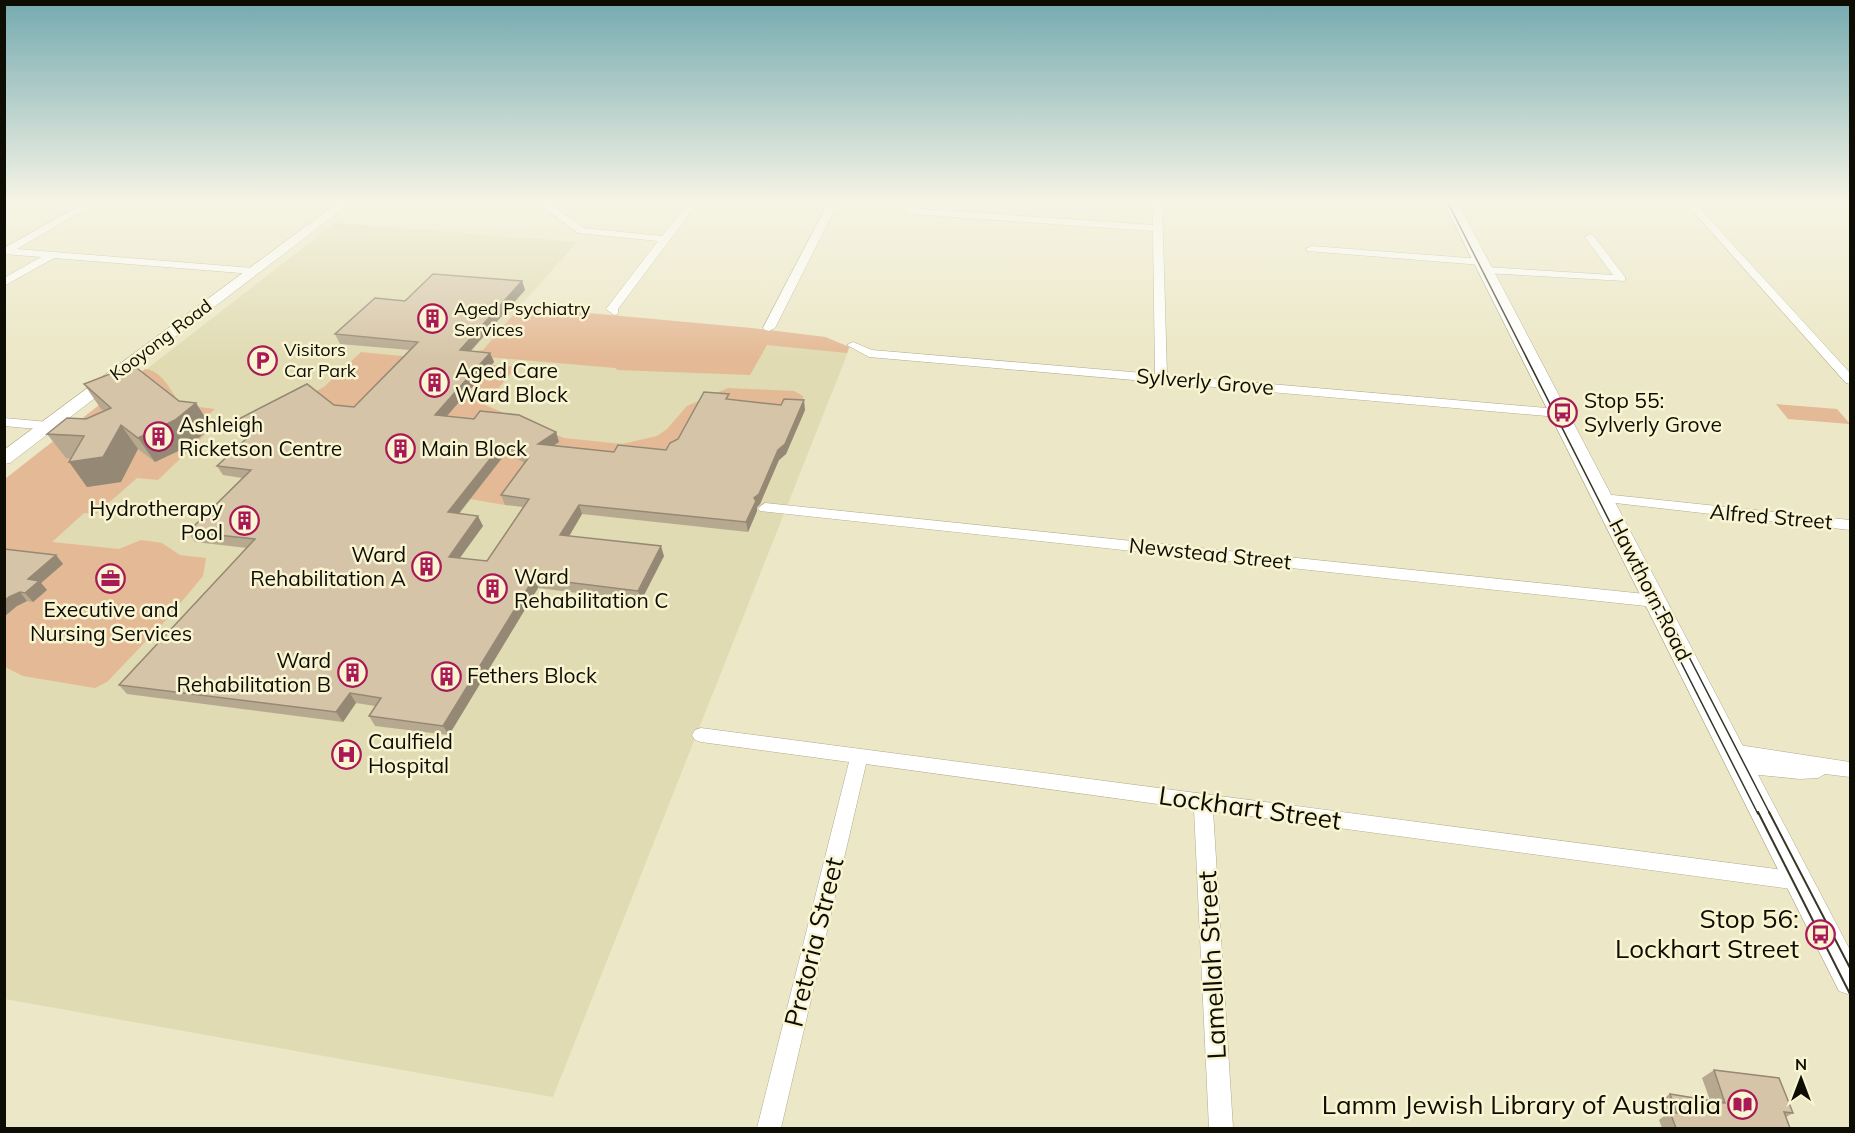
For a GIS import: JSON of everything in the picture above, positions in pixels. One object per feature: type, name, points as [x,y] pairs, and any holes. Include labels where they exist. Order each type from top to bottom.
[{"type":"main road","name":"Hawthorn Road","points":[[1477,254],[1851,980]]},
{"type":"street","points":[[39,254],[254,271]]},
{"type":"street","name":"Kooyong Road","points":[[4,459],[277,254]]},
{"type":"street","points":[[614,312],[612,309],[653,254]]},
{"type":"street","points":[[769,328],[807,254]]},
{"type":"street","points":[[1159,254],[1161,378]]},
{"type":"street","points":[[1360,254],[1621,279],[1602,254]]},
{"type":"street","points":[[1736,254],[1851,380]]},
{"type":"street","points":[[4,283],[52,255]]},
{"type":"street","name":"Sylverly Grove","points":[[853,345],[869,353],[1558,412]]},
{"type":"street","points":[[4,422],[48,426]]},
{"type":"street","name":"Alfred Street","points":[[1604,501],[1851,525]]},
{"type":"street","name":"Newstead Street","points":[[765,508],[1655,601]]},
{"type":"street","name":"Lockhart Street","points":[[701,735],[1799,881]]},
{"type":"street","name":"Pretoria Street","points":[[769,1128],[859,756]]},
{"type":"street","points":[[1736,758],[1800,771],[1846,769]]},
{"type":"street","name":"Lamellah Street","points":[[1203,802],[1221,1128]]},
{"type":"shaded area","name":"Caulfield Hospital","points":[[295,254],[566,254],[520,306],[825,337],[850,347],[553,1097],[5,999],[5,479]]},
{"type":"shaded area","points":[[520,307],[751,328],[825,337],[849,347],[847,353],[767,345],[750,375],[618,370],[453,354],[483,350]]},
{"type":"shaded area","points":[[361,352],[516,367],[485,405],[564,438],[622,444],[657,436],[667,429],[687,406],[728,388],[794,391],[803,396],[802,410],[672,453],[554,455],[505,505],[470,499],[503,456],[513,457],[558,442],[338,414],[312,394],[325,386]]},
{"type":"shaded area","points":[[145,369],[160,376],[180,403],[187,408],[194,411],[199,407],[215,409],[197,425],[213,427],[158,480],[137,478],[96,514],[84,513],[52,542],[119,549],[141,540],[162,543],[180,555],[206,558],[203,576],[167,619],[107,682],[95,688],[23,676],[5,667],[5,479]]},
{"type":"shaded area","points":[[1776,404],[1837,409],[1850,424],[1788,419]]},
{"type":"building","points":[[433,274],[522,281],[460,350],[490,353],[435,415],[474,419],[480,411],[519,415],[556,432],[538,444],[614,452],[618,445],[666,450],[670,443],[678,439],[704,392],[729,394],[726,399],[781,405],[784,399],[804,400],[785,444],[778,450],[759,494],[754,498],[756,501],[746,522],[579,505],[560,535],[661,546],[638,591],[534,578],[443,726],[369,716],[381,698],[350,693],[336,712],[119,685],[255,539],[188,532],[251,470],[217,466],[260,426],[231,423],[307,384],[334,405],[354,407],[418,342],[335,334],[375,298],[405,301]],"holes":[[[502,444],[529,457],[501,495],[529,499],[487,561],[449,557],[478,516],[448,512]]]},
{"type":"building","points":[[133,365],[179,401],[196,403],[175,420],[138,438],[121,425],[103,457],[69,462],[84,436],[47,434],[67,418],[86,419],[111,408],[84,384]]},
{"type":"building","points":[[4,549],[56,555],[28,579],[39,581],[25,593],[20,592],[4,601]]},
{"type":"building","name":"Lamm Jewish Library of Australia","points":[[1714,1070],[1779,1078],[1793,1113],[1784,1112],[1790,1128],[1676,1128],[1670,1112],[1677,1113],[1670,1094],[1725,1103]]},
{"type":"tram line","points":[[1474,254],[1758,814]]},
{"type":"tram line","points":[[1653,587],[1770,814]]},
{"type":"tram line","points":[[1758,812],[1850,994]]},
{"type":"tram line","points":[[1769,812],[1850,968]]},
{"type":"place","name":"Aged Psychiatry Services","points":[[433,319]]},
{"type":"place","name":"Visitors Car Park","points":[[263,360]]},
{"type":"place","name":"Aged Care Ward Block","points":[[434,383]]},
{"type":"place","name":"Stop 55: Sylverly Grove","points":[[1563,413]]},
{"type":"place","name":"Ashleigh Ricketson Centre","points":[[158,437]]},
{"type":"place","name":"Main Block","points":[[400,449]]},
{"type":"place","name":"Hydrotherapy Pool","points":[[244,521]]},
{"type":"place","name":"Ward Rehabilitation A","points":[[427,567]]},
{"type":"place","name":"Executive and Nursing Services","points":[[111,579]]},
{"type":"place","name":"Ward Rehabilitation C","points":[[493,589]]},
{"type":"place","name":"Ward Rehabilitation B","points":[[352,673]]},
{"type":"place","name":"Fethers Block","points":[[446,676]]},
{"type":"place","name":"Caulfield Hospital","points":[[347,754]]},
{"type":"place","name":"Stop 56: Lockhart Street","points":[[1820,934]]},
{"type":"place","name":"Lamm Jewish Library of Australia","points":[[1742,1105]]}]
